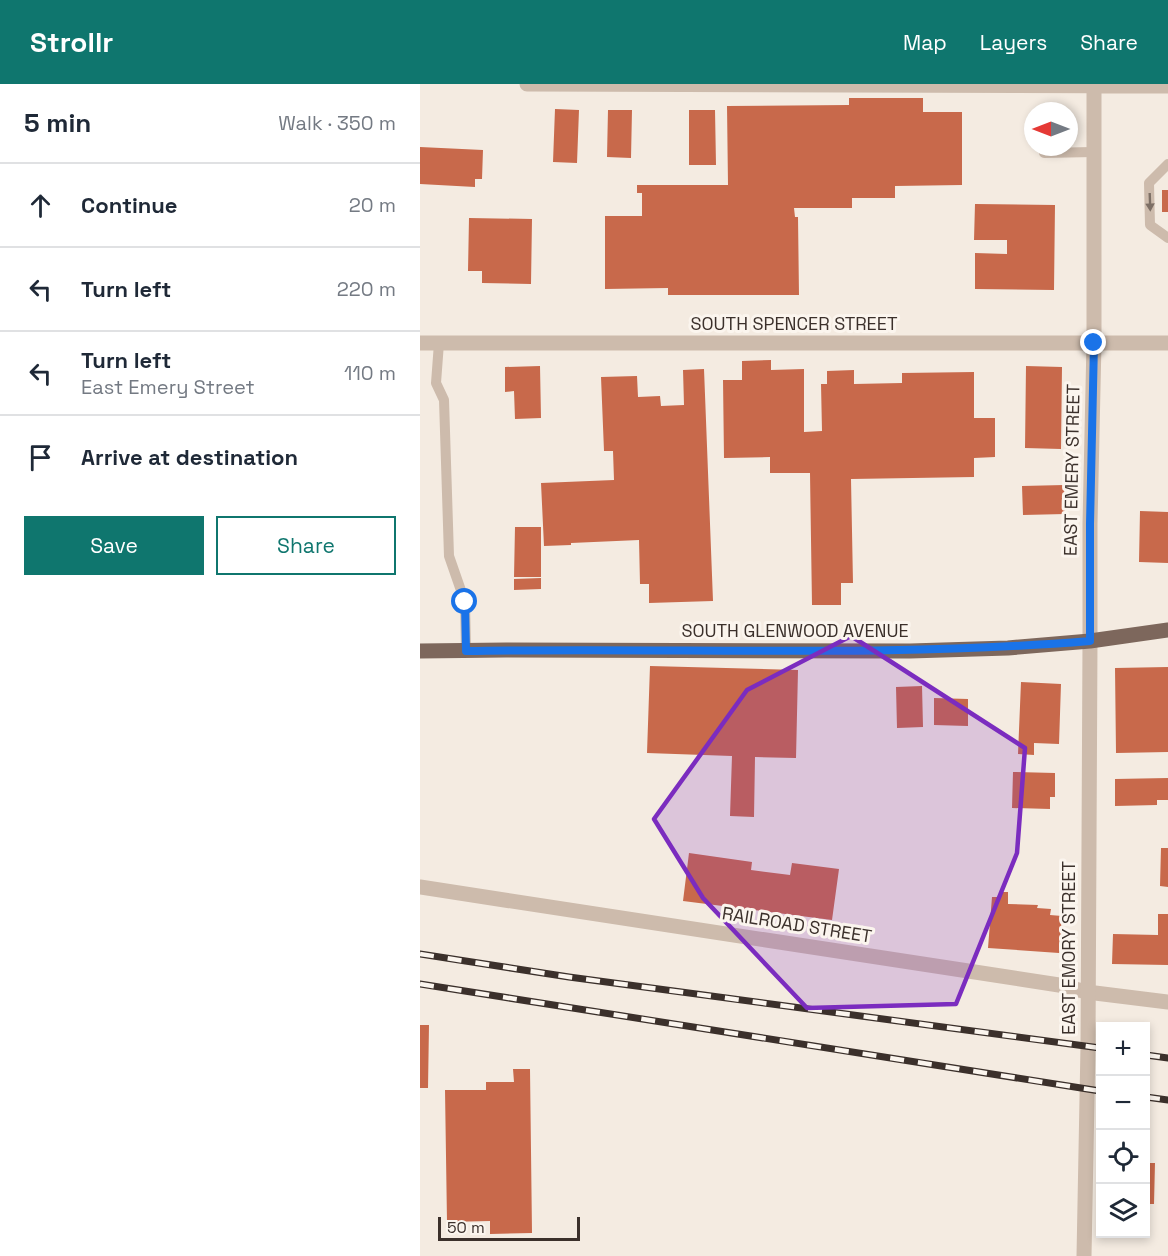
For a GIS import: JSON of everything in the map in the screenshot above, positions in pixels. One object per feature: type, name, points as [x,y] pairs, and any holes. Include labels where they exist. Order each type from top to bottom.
[{"type":"main road","name":"SOUTH GLENWOOD AVENUE","points":[[420,651],[910,651],[1008,648],[1090,641],[1168,630]]},
{"type":"street","points":[[527,84],[1168,87]]},
{"type":"street","name":"EAST EMERY STREET","points":[[1090,641],[1094,343],[1094,85]]},
{"type":"street","name":"SOUTH SPENCER STREET","points":[[420,343],[1168,343]]},
{"type":"street","name":"EAST EMORY STREET","points":[[1084,1256],[1090,641]]},
{"type":"street","name":"RAILROAD STREET","points":[[420,887],[1059,985],[1087,992],[1168,1002]]},
{"type":"lane","points":[[1078,152],[1093,152]]},
{"type":"lane","points":[[1168,164],[1149,183],[1150,225],[1168,238]]},
{"type":"lane","points":[[439,343],[436,382],[444,400],[449,556],[465,602],[466,651]]},
{"type":"highlighted area","points":[[851,636],[1025,748],[1017,853],[956,1004],[807,1008],[703,898],[654,819],[747,690]]},
{"type":"building","points":[[849,98],[923,98],[923,112],[962,112],[962,185],[895,186],[895,198],[852,198],[852,208],[794,208],[795,217],[798,217],[799,295],[668,295],[668,288],[605,289],[605,216],[642,216],[642,193],[637,193],[637,185],[728,185],[727,106],[849,105]]},
{"type":"building","points":[[555,109],[579,110],[577,163],[553,162]]},
{"type":"building","points":[[608,110],[632,110],[631,158],[607,157]]},
{"type":"building","points":[[689,110],[715,110],[716,165],[689,165]]},
{"type":"building","points":[[420,147],[483,150],[482,179],[475,179],[475,187],[420,184]]},
{"type":"building","points":[[1162,190],[1168,190],[1168,212],[1162,212]]},
{"type":"building","points":[[975,204],[1055,205],[1054,290],[975,289],[975,253],[1007,254],[1007,240],[974,240]]},
{"type":"building","points":[[469,218],[532,219],[531,284],[482,283],[482,271],[468,271]]},
{"type":"building","points":[[771,360],[771,370],[804,369],[804,432],[822,431],[821,384],[827,384],[827,371],[854,370],[854,384],[902,383],[902,373],[974,372],[974,418],[995,418],[995,457],[974,458],[974,477],[851,479],[853,583],[841,583],[841,605],[812,605],[810,473],[770,473],[770,457],[724,458],[723,380],[742,380],[742,361]]},
{"type":"building","points":[[540,366],[541,418],[515,419],[514,391],[505,392],[505,367]]},
{"type":"building","points":[[1026,366],[1062,367],[1061,449],[1025,448]]},
{"type":"building","points":[[704,369],[713,601],[649,603],[649,584],[640,584],[639,540],[544,546],[541,483],[614,480],[613,451],[604,451],[601,377],[637,376],[638,397],[660,396],[661,406],[684,405],[683,370]]},
{"type":"building","points":[[1064,485],[1065,514],[1023,515],[1022,486]]},
{"type":"building","points":[[1140,511],[1168,512],[1168,563],[1139,562]]},
{"type":"building","points":[[515,527],[541,527],[541,577],[514,577]]},
{"type":"building","points":[[541,578],[541,589],[514,590],[514,579]]},
{"type":"building","points":[[650,666],[798,670],[796,758],[755,757],[754,817],[730,816],[732,756],[647,753]]},
{"type":"building","points":[[1168,667],[1168,752],[1116,753],[1115,668]]},
{"type":"building","points":[[1021,682],[1061,684],[1059,744],[1034,743],[1034,755],[1018,754]]},
{"type":"building","points":[[922,686],[923,727],[897,728],[896,687]]},
{"type":"building","points":[[934,698],[968,699],[968,726],[934,725]]},
{"type":"building","points":[[1013,772],[1055,773],[1055,797],[1050,797],[1050,809],[1012,808]]},
{"type":"building","points":[[1168,778],[1168,800],[1157,800],[1157,805],[1115,806],[1115,779]]},
{"type":"building","points":[[1161,848],[1168,848],[1168,887],[1160,886]]},
{"type":"building","points":[[689,853],[752,862],[751,870],[790,875],[792,863],[839,869],[832,920],[683,901]]},
{"type":"building","points":[[1001,892],[1008,892],[1008,904],[1038,905],[1037,908],[1051,909],[1050,915],[1062,916],[1059,953],[988,948],[992,897],[1001,897]]},
{"type":"building","points":[[1158,914],[1168,914],[1168,965],[1112,964],[1113,934],[1158,935]]},
{"type":"building","points":[[420,1025],[429,1025],[428,1088],[420,1088]]},
{"type":"building","points":[[513,1069],[530,1069],[532,1233],[490,1234],[490,1221],[447,1222],[445,1090],[486,1090],[486,1082],[514,1082]]},
{"type":"building","points":[[1150,1163],[1155,1163],[1154,1204],[1150,1204]]},
{"type":"railway","points":[[420,954],[569,977],[1096,1047]]},
{"type":"railway","points":[[420,984],[1096,1090]]},
{"type":"railway","points":[[1150,1056],[1168,1058]]},
{"type":"railway","points":[[1150,1098],[1168,1100]]},
{"type":"route","points":[[465,602],[466,651],[910,651],[1008,648],[1090,641],[1094,343]]}]
